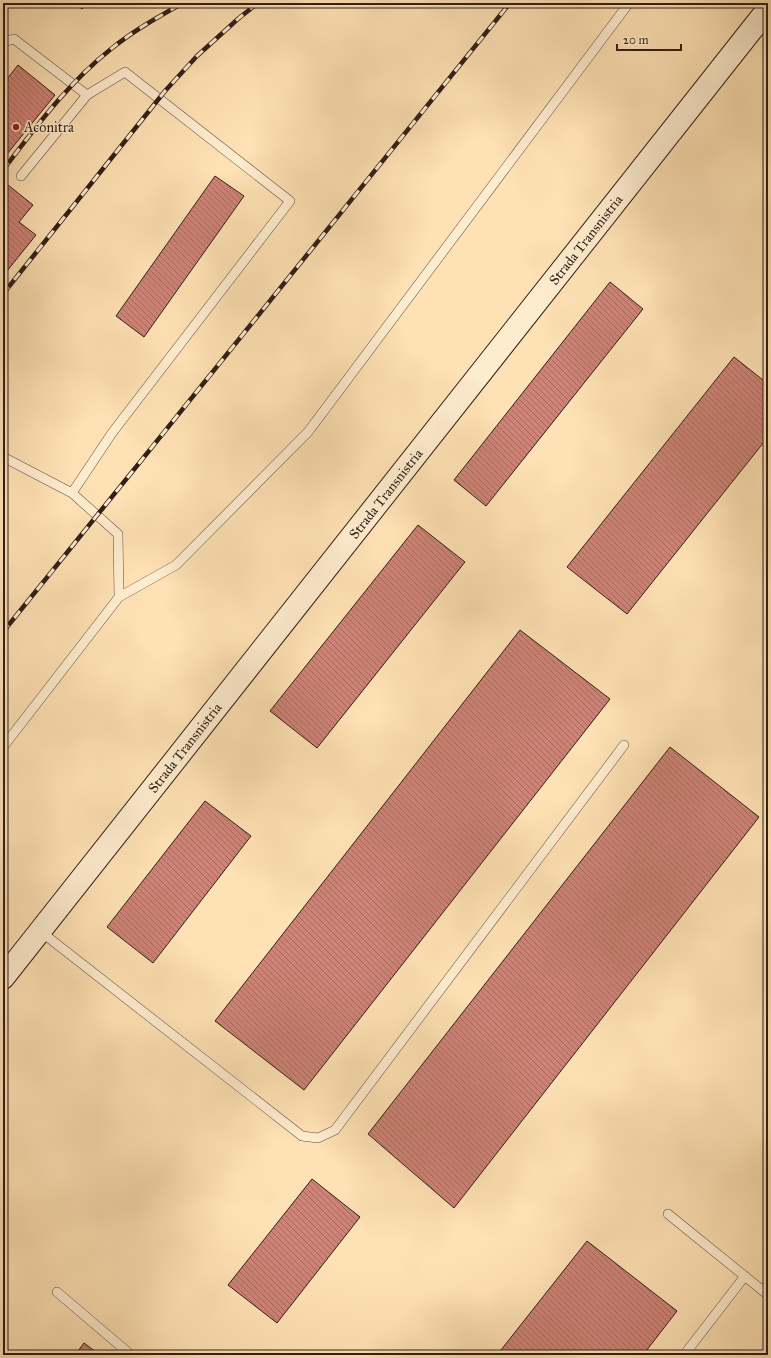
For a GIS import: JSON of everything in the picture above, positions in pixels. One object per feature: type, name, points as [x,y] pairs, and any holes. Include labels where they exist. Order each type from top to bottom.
[{"type":"street","name":"Strada Transnistria","points":[[3,978],[768,9]]},
{"type":"lane","points":[[3,747],[119,596],[176,565],[308,432],[629,3]]},
{"type":"lane","points":[[3,42],[14,39],[87,95]]},
{"type":"lane","points":[[21,176],[87,95],[125,72],[290,201],[117,427],[72,493]]},
{"type":"lane","points":[[3,457],[72,493],[118,534],[119,596]]},
{"type":"lane","points":[[40,931],[302,1136],[318,1138],[335,1130],[624,745]]},
{"type":"lane","points":[[668,1214],[768,1295]]},
{"type":"lane","points":[[684,1355],[745,1276]]},
{"type":"lane","points":[[57,1292],[131,1355]]},
{"type":"building","points":[[74,3],[88,3],[82,9]]},
{"type":"building","name":"Aconitra","points":[[18,65],[55,95],[3,159],[3,84]]},
{"type":"building","points":[[215,176],[244,196],[144,337],[116,316]]},
{"type":"building","points":[[3,181],[33,205],[19,222],[36,235],[3,276]]},
{"type":"building","points":[[610,282],[643,309],[486,506],[454,480]]},
{"type":"building","points":[[734,357],[768,384],[768,437],[627,614],[567,567]]},
{"type":"building","points":[[418,525],[465,562],[317,748],[270,711]]},
{"type":"building","points":[[520,630],[610,699],[304,1090],[215,1021]]},
{"type":"building","points":[[670,747],[759,817],[454,1208],[368,1134]]},
{"type":"building","points":[[205,801],[251,836],[153,963],[107,927]]},
{"type":"building","points":[[312,1179],[360,1217],[277,1323],[228,1285]]},
{"type":"building","points":[[587,1241],[677,1311],[643,1355],[497,1355]]},
{"type":"building","points":[[84,1343],[100,1355],[75,1355]]},
{"type":"railway","points":[[3,170],[53,106],[95,62],[128,36],[183,3]]},
{"type":"railway","points":[[3,294],[165,91],[197,56],[258,3]]},
{"type":"railway","points":[[3,632],[510,3]]},
{"type":"place","name":"Aconitra","points":[[16,127]]}]
